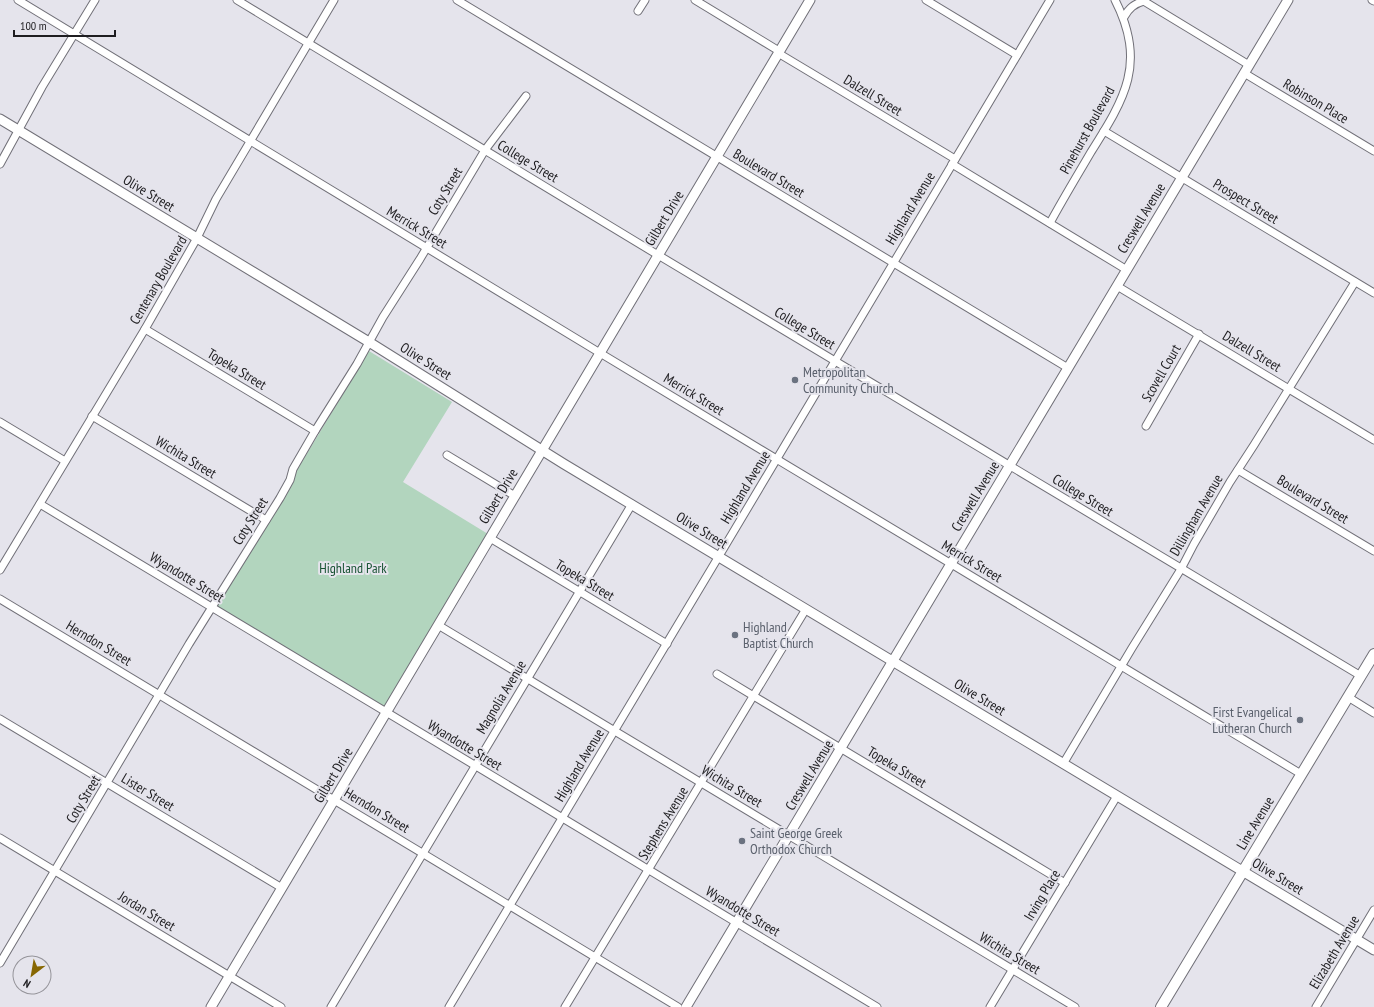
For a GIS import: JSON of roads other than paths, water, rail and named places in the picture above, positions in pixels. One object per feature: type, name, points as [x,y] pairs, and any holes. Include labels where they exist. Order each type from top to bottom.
[{"type":"main road","name":"Line Avenue","points":[[1161,1007],[1374,654]]},
{"type":"street","name":"Merrick Street","points":[[18,0],[600,353],[1301,774]]},
{"type":"street","points":[[0,164],[46,81],[95,0]]},
{"type":"street","name":"College Street","points":[[237,0],[658,255],[1360,676]]},
{"type":"street","name":"Centenary Boulevard","points":[[0,570],[145,329],[197,238],[216,199],[334,0]]},
{"type":"street","name":"Boulevard Street","points":[[457,0],[1068,368]]},
{"type":"street","points":[[638,11],[645,0]]},
{"type":"street","name":"Dalzell Street","points":[[695,0],[1127,270]]},
{"type":"street","name":"Gilbert Drive","points":[[211,1007],[810,0]]},
{"type":"street","points":[[926,0],[1017,55]]},
{"type":"street","name":"Highland Avenue","points":[[449,1007],[1050,0]]},
{"type":"street","name":"Pinehurst Boulevard","points":[[1050,223],[1120,103],[1129,77],[1131,60],[1128,30],[1124,17],[1115,0]]},
{"type":"street","name":"Creswell Avenue","points":[[686,1007],[1288,0]]},
{"type":"street","points":[[1124,17],[1128,10],[1136,3],[1143,1],[1249,64]]},
{"type":"street","name":"Robinson Place","points":[[1244,73],[1374,151]]},
{"type":"street","name":"Coty Street","points":[[1,960],[212,607],[290,480],[294,469],[315,431],[357,364],[485,150],[526,96]]},
{"type":"street","name":"Olive Street","points":[[0,119],[369,342],[632,504],[1374,950]]},
{"type":"street","name":"Prospect Street","points":[[1104,131],[1374,293]]},
{"type":"street","name":"Dillingham Avenue","points":[[1063,764],[1181,569],[1194,544],[1238,470],[1355,282]]},
{"type":"street","name":"Dalzell Street","points":[[1117,286],[1374,440]]},
{"type":"street","name":"Topeka Street","points":[[145,329],[315,431]]},
{"type":"street","name":"Scovell Court","points":[[1146,426],[1199,334]]},
{"type":"street","name":"Wichita Street","points":[[92,416],[266,520]]},
{"type":"street","points":[[0,422],[65,461]]},
{"type":"street","points":[[447,455],[515,496]]},
{"type":"street","name":"Boulevard Street","points":[[1238,470],[1374,551]]},
{"type":"street","name":"Wyandotte Street","points":[[40,504],[877,1007]]},
{"type":"street","name":"Magnolia Avenue","points":[[330,1007],[632,504]]},
{"type":"street","name":"Topeka Street","points":[[490,538],[667,644]]},
{"type":"street","name":"Herndon Street","points":[[0,599],[678,1007]]},
{"type":"street","name":"Stephens Avenue","points":[[565,1007],[702,784],[806,609]]},
{"type":"street","name":"Wichita Street","points":[[438,625],[1074,1007]]},
{"type":"street","name":"Topeka Street","points":[[717,674],[1065,883]]},
{"type":"street","points":[[1348,697],[1374,713]]},
{"type":"street","name":"Lister Street","points":[[0,719],[282,888]]},
{"type":"street","name":"Irving Place","points":[[990,1007],[1117,796]]},
{"type":"street","name":"Jordan Street","points":[[0,838],[280,1007]]},
{"type":"street","name":"Elizabeth Avenue","points":[[1316,1007],[1374,910]]},
{"type":"place","name":"Metropolitan Community Church","points":[[795,380]]},
{"type":"place","name":"Highland Baptist Church","points":[[735,635]]},
{"type":"place","name":"First Evangelical Lutheran Church","points":[[1300,720]]},
{"type":"place","name":"Saint George Greek Orthodox Church","points":[[742,841]]},
{"type":"park label","name":"Highland Park","points":[[353,568]]}]
